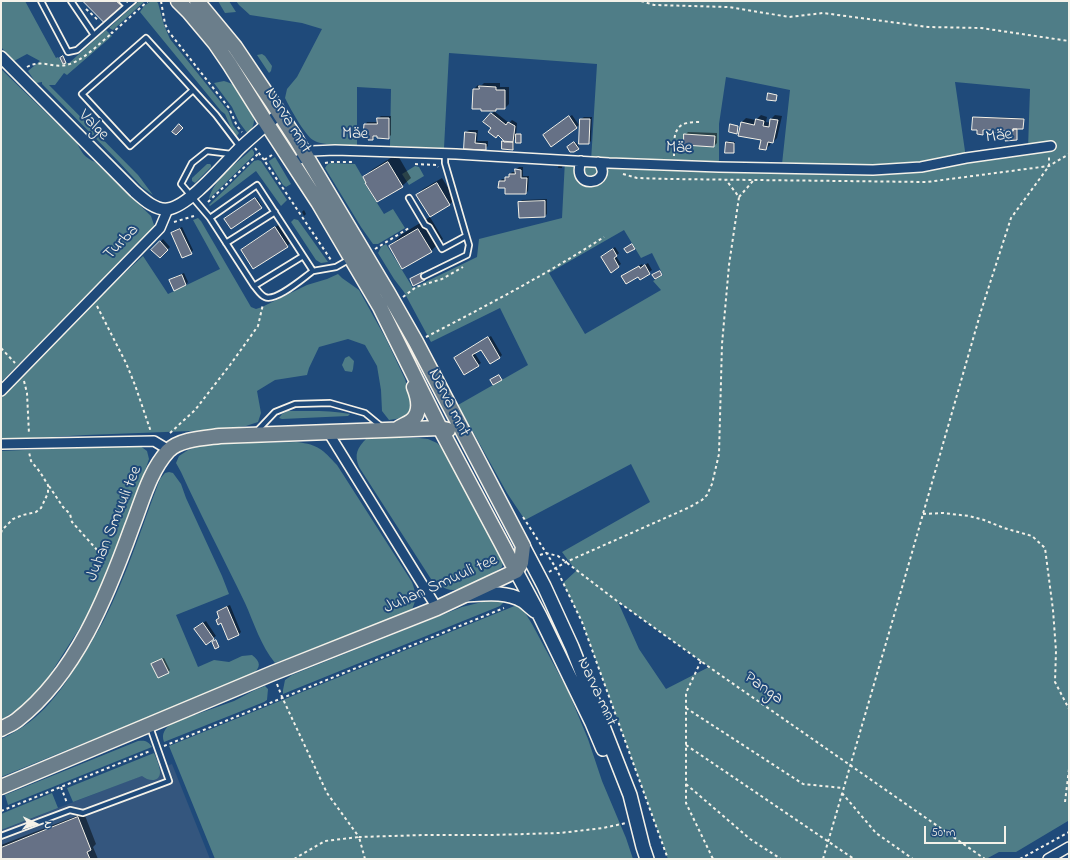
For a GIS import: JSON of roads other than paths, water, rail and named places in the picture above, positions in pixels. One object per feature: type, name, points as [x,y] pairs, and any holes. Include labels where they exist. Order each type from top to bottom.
[{"type":"main road","name":"Narva mnt","points":[[178,1],[215,43],[230,65],[292,164],[318,202],[380,307],[440,428],[540,616],[592,723],[645,853]]},
{"type":"main road","name":"Narva mnt","points":[[197,1],[235,47],[279,114],[388,293],[416,342],[530,558],[572,647],[630,795],[645,853]]},
{"type":"main road","points":[[390,430],[412,420],[417,410],[417,394],[406,359]]},
{"type":"main road","points":[[161,445],[182,443],[200,438],[440,428],[453,432],[461,437],[472,449]]},
{"type":"main road","name":"Juhan Smuuli tee","points":[[1,729],[16,721],[42,698],[64,670],[88,631],[115,574],[153,473],[161,445]]},
{"type":"main road","name":"Juhan Smuuli tee","points":[[1,786],[466,595],[516,571],[521,563],[523,546]]},
{"type":"main road","points":[[466,595],[506,594],[524,602],[540,616]]},
{"type":"street","name":"Valge","points":[[1,58],[134,191],[150,204],[168,209]]},
{"type":"street","points":[[168,209],[178,206],[191,197],[237,151],[279,114]]},
{"type":"street","name":"Mäe","points":[[305,155],[312,151],[335,150],[727,167],[873,170],[921,167],[966,158],[1048,147]]},
{"type":"street","points":[[292,164],[305,155]]},
{"type":"street","points":[[581,161],[579,166],[580,174],[587,182],[597,180],[602,173],[598,162]]},
{"type":"street","name":"Turba","points":[[1,392],[160,228],[168,209]]},
{"type":"street","points":[[328,432],[437,608]]},
{"type":"street","points":[[1,444],[161,445]]},
{"type":"street","points":[[1048,859],[1069,847]]},
{"type":"lane","points":[[41,1],[68,52],[76,50],[133,1]]},
{"type":"lane","points":[[71,1],[94,35]]},
{"type":"lane","points":[[122,1],[127,6]]},
{"type":"lane","points":[[193,90],[130,146],[82,94],[146,38],[216,115],[237,151],[208,152],[192,163],[181,184],[210,218],[254,286],[261,294],[265,297],[281,294],[313,271],[336,267],[351,258]]},
{"type":"lane","points":[[424,276],[467,255],[469,246],[445,163],[445,154]]},
{"type":"lane","points":[[210,218],[257,185],[313,271]]},
{"type":"lane","points":[[409,198],[425,225],[429,227],[442,249],[466,236]]},
{"type":"lane","points":[[226,243],[275,212]]},
{"type":"lane","points":[[254,286],[303,256]]},
{"type":"lane","points":[[252,435],[275,412],[294,404],[330,403],[365,412],[390,430]]},
{"type":"lane","points":[[1,836],[70,810],[83,813],[169,781],[150,725]]}]
